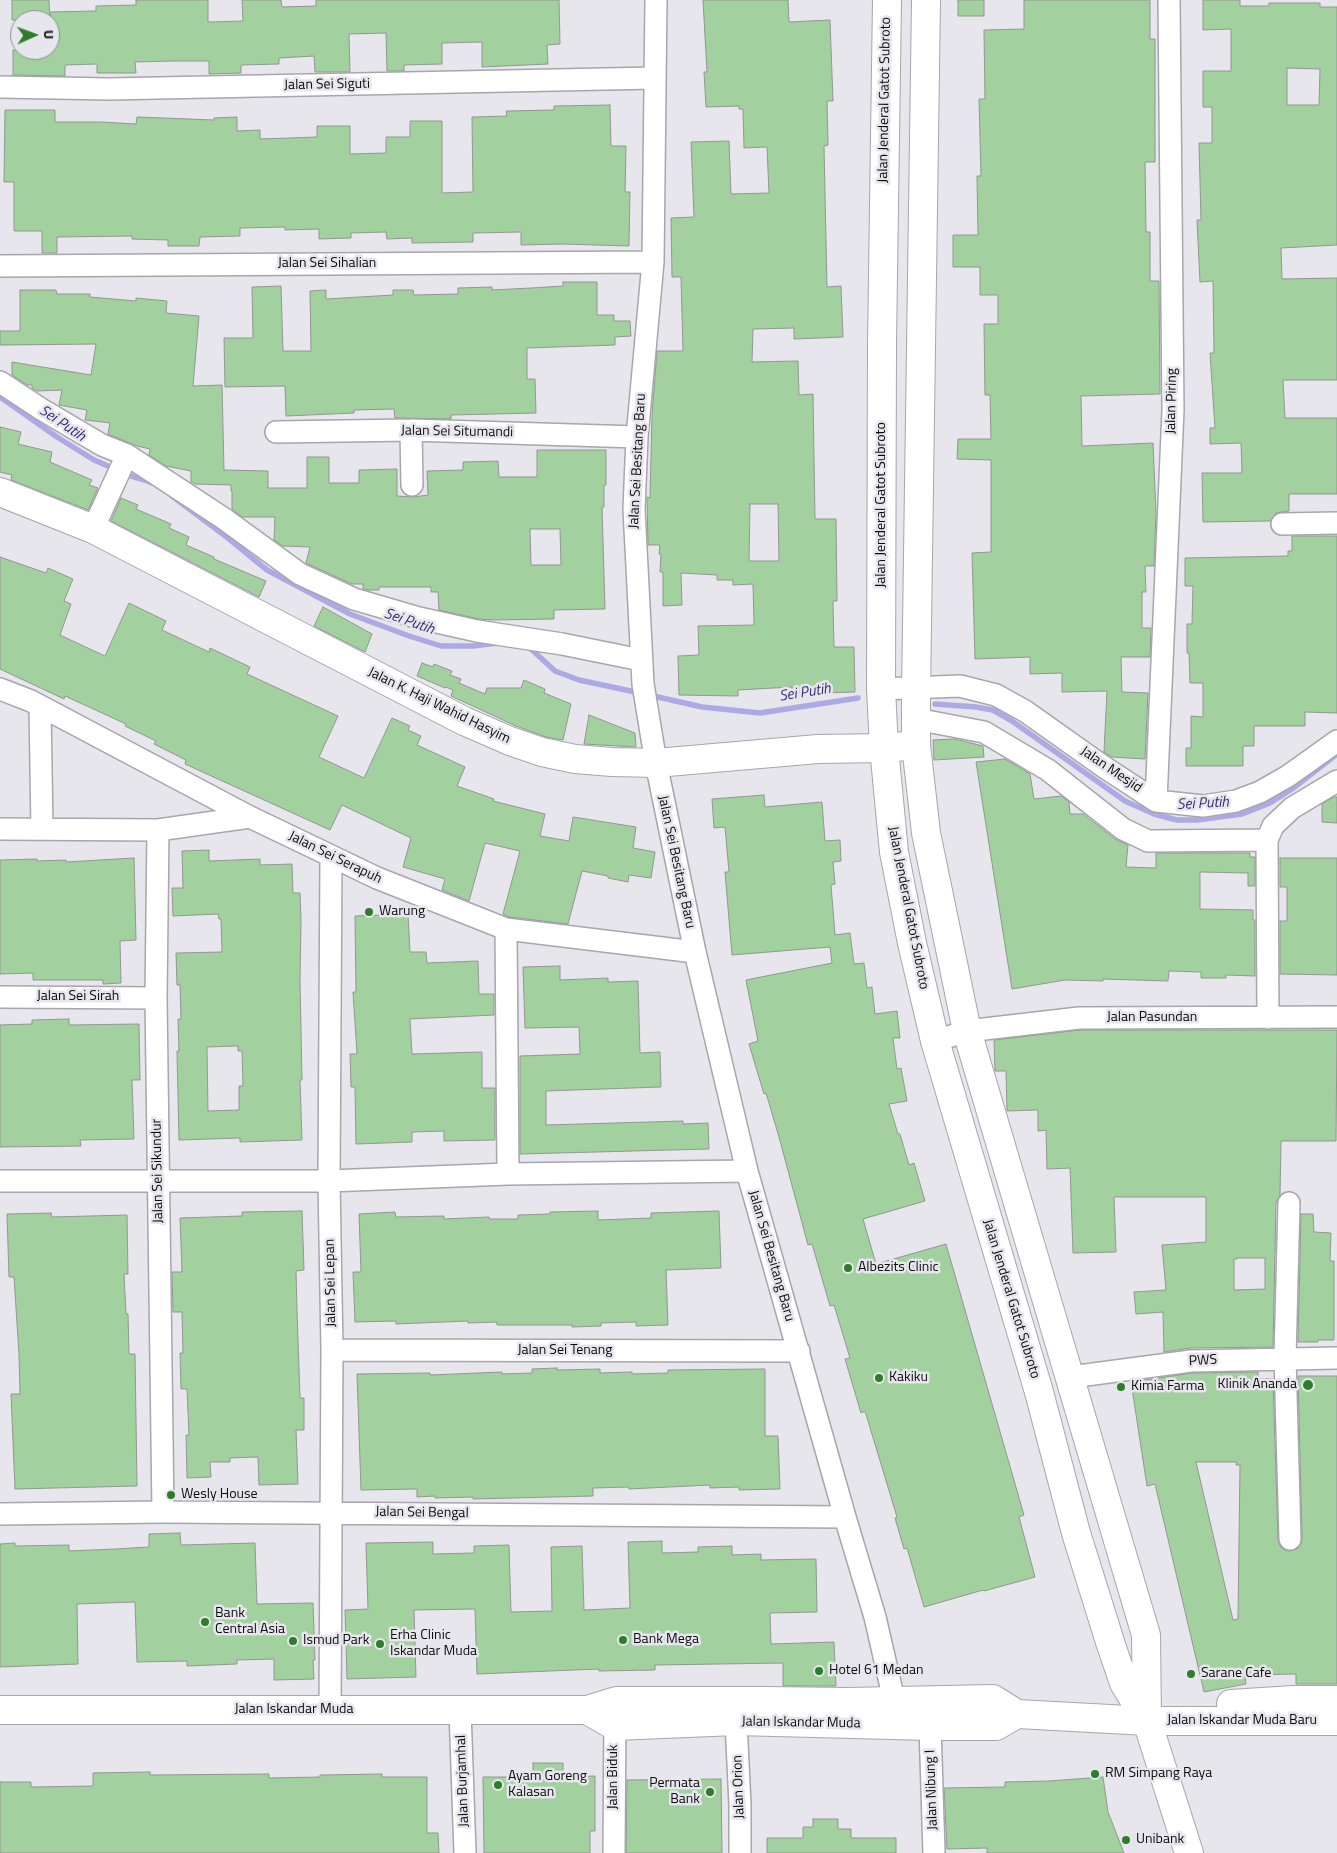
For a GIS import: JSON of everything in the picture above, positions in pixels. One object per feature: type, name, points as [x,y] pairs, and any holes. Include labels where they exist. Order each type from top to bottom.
[{"type":"main road","name":"Jalan Jenderal Gatot Subroto","points":[[887,0],[882,344],[881,689],[884,748],[894,852],[935,1041],[1039,1392],[1076,1533],[1124,1683],[1147,1721],[1190,1853]]},
{"type":"main road","name":"Jalan Jenderal Gatot Subroto","points":[[926,0],[916,687],[916,732],[926,833],[967,1031],[1146,1635],[1147,1721]]},
{"type":"main road","name":"Jalan K. Haji Wahid Hasyim","points":[[0,492],[93,530],[464,721],[510,741],[542,752],[575,759],[656,763],[818,749],[884,748],[916,732]]},
{"type":"main road","name":"Jalan Iskandar Muda","points":[[615,1714],[763,1711],[848,1702],[894,1700],[993,1699],[1017,1714],[1147,1721]]},
{"type":"main road","points":[[1147,1721],[1188,1707],[1293,1700],[1337,1700]]},
{"type":"main road","name":"Jalan Iskandar Muda","points":[[0,1710],[588,1710],[615,1714],[736,1721],[763,1711],[930,1726],[996,1726],[1017,1714]]},
{"type":"main road","name":"Jalan Iskandar Muda Baru","points":[[1147,1721],[1337,1721]]},
{"type":"street","name":"Jalan Sei Besitang Baru","points":[[656,0],[653,262],[638,436],[634,509],[641,660],[647,713],[695,952],[747,1171],[875,1617],[894,1700]]},
{"type":"street","name":"Jalan Piring","points":[[1156,801],[1173,410],[1168,0]]},
{"type":"street","name":"Jalan Sei Siguti","points":[[0,87],[109,89],[655,78]]},
{"type":"street","name":"Jalan Sei Sihalian","points":[[0,266],[653,262]]},
{"type":"street","points":[[0,382],[102,445],[121,466],[223,518],[300,574],[354,599],[419,618],[476,631],[562,644],[641,660]]},
{"type":"street","name":"Jalan Sei Situmandi","points":[[276,432],[411,430],[638,436]]},
{"type":"street","points":[[411,430],[412,486]]},
{"type":"street","points":[[93,530],[121,466]]},
{"type":"street","points":[[1282,524],[1337,523]]},
{"type":"street","name":"Jalan Mesjid","points":[[881,689],[960,686],[996,695],[1025,711],[1156,801],[1203,806],[1236,801],[1260,792],[1288,776],[1337,741]]},
{"type":"street","name":"Jalan Sei Serapuh","points":[[0,689],[40,706],[250,817],[377,878],[506,929],[695,952]]},
{"type":"street","points":[[40,706],[42,829]]},
{"type":"street","points":[[916,732],[984,732],[1048,770],[1123,829],[1148,841],[1267,840]]},
{"type":"street","points":[[1268,1018],[1267,840],[1273,826],[1292,808],[1337,781]]},
{"type":"street","points":[[0,828],[158,830],[250,817]]},
{"type":"street","name":"Jalan Sei Sikundur","points":[[158,830],[156,998],[163,1512]]},
{"type":"street","name":"Jalan Sei Lepan","points":[[330,1710],[332,1350],[329,1181],[331,856]]},
{"type":"street","points":[[506,929],[508,1174]]},
{"type":"street","name":"Jalan Sei Sirah","points":[[0,997],[156,998]]},
{"type":"street","name":"Jalan Pasundan","points":[[935,1041],[967,1031],[1078,1018],[1337,1017]]},
{"type":"street","points":[[0,1181],[329,1181],[508,1174],[747,1171]]},
{"type":"street","points":[[1289,1203],[1284,1358],[1290,1539]]},
{"type":"street","name":"Jalan Sei Tenang","points":[[332,1350],[799,1351]]},
{"type":"street","name":"PWS","points":[[1071,1377],[1191,1361],[1337,1358]]},
{"type":"street","name":"Jalan Sei Bengal","points":[[0,1514],[331,1512],[845,1517]]},
{"type":"street","name":"Jalan Burjamhal","points":[[460,1710],[465,1853]]},
{"type":"street","name":"Jalan Biduk","points":[[614,1853],[615,1714]]},
{"type":"street","name":"Jalan Orion","points":[[736,1721],[740,1853]]},
{"type":"street","name":"Jalan Nibung I","points":[[930,1726],[934,1853]]},
{"type":"building","points":[[12,0],[49,0],[50,10],[12,10]]},
{"type":"building","points":[[136,0],[208,0],[208,22],[243,21],[242,0],[281,0],[282,7],[316,6],[316,0],[559,0],[560,44],[547,45],[548,64],[482,67],[482,42],[442,43],[442,64],[404,65],[404,71],[387,71],[386,33],[349,34],[350,72],[315,72],[314,56],[279,58],[279,64],[241,65],[241,73],[209,74],[209,61],[173,61],[135,62],[136,73],[97,73],[97,64],[65,65],[65,76],[13,75],[13,60],[60,60],[60,12],[96,11],[96,6],[136,5]]},
{"type":"building","points":[[703,0],[788,0],[789,22],[830,20],[833,101],[827,101],[828,145],[824,146],[827,287],[841,286],[843,337],[794,339],[794,328],[753,329],[752,362],[798,361],[799,395],[813,394],[815,519],[836,519],[837,601],[833,601],[834,647],[854,647],[855,692],[792,694],[792,687],[738,690],[738,696],[679,695],[678,656],[699,655],[698,626],[754,625],[753,584],[733,585],[733,580],[717,580],[717,575],[681,573],[682,605],[663,606],[663,572],[660,572],[660,545],[648,545],[647,497],[650,498],[652,415],[657,351],[683,351],[681,277],[672,277],[671,218],[694,217],[691,142],[729,141],[731,194],[769,193],[767,147],[744,148],[743,109],[739,109],[739,106],[706,107],[704,72],[707,72]],"holes":[[[750,504],[778,504],[779,561],[749,561]]]},
{"type":"building","points":[[958,0],[984,0],[984,16],[958,16]]},
{"type":"building","points":[[1024,0],[1150,0],[1150,39],[1155,39],[1155,162],[1145,162],[1146,232],[1150,232],[1150,281],[1159,281],[1160,394],[1081,396],[1082,446],[1153,443],[1156,512],[1154,566],[1145,566],[1146,592],[1142,592],[1142,628],[1151,628],[1150,657],[1121,657],[1122,692],[1148,693],[1145,759],[1112,757],[1104,752],[1107,691],[1062,692],[1062,673],[1030,674],[1030,657],[975,659],[972,553],[991,552],[991,460],[957,459],[958,439],[991,439],[990,395],[985,395],[984,324],[998,324],[998,295],[980,295],[980,267],[953,267],[953,235],[978,235],[977,176],[981,176],[979,99],[985,99],[984,30],[1024,29]]},
{"type":"building","points":[[1203,0],[1240,0],[1240,6],[1269,6],[1269,3],[1320,3],[1320,7],[1337,7],[1337,245],[1281,248],[1282,279],[1337,278],[1337,380],[1283,380],[1285,418],[1337,418],[1337,494],[1289,494],[1289,511],[1276,513],[1270,521],[1203,522],[1202,473],[1242,473],[1241,443],[1210,444],[1210,428],[1215,428],[1210,353],[1214,353],[1213,281],[1200,282],[1197,220],[1201,220],[1199,143],[1212,143],[1212,107],[1203,107],[1203,71],[1231,71],[1231,29],[1203,30]],"holes":[[[1287,68],[1320,69],[1319,105],[1287,105]]]},
{"type":"building","points":[[610,105],[611,146],[626,146],[625,192],[630,192],[629,246],[521,245],[521,232],[473,233],[473,242],[412,243],[412,238],[387,239],[386,232],[351,233],[351,238],[319,239],[319,229],[285,230],[285,227],[240,228],[240,236],[200,237],[199,246],[168,246],[168,240],[132,239],[132,236],[57,237],[57,253],[42,253],[42,231],[14,231],[14,182],[4,182],[5,110],[55,110],[55,122],[136,124],[137,117],[214,120],[214,118],[237,117],[237,131],[260,130],[260,139],[317,137],[317,126],[350,126],[350,154],[386,153],[386,137],[410,137],[410,121],[442,121],[442,193],[473,192],[472,117],[507,116],[506,111],[554,110],[554,106]]},
{"type":"building","points":[[563,282],[597,282],[597,315],[614,315],[614,321],[630,321],[631,336],[615,337],[615,345],[527,348],[527,379],[535,379],[536,413],[451,415],[451,419],[395,418],[394,409],[354,410],[354,413],[286,416],[285,386],[225,387],[224,338],[253,338],[252,287],[281,286],[283,351],[311,351],[310,291],[326,290],[326,299],[393,295],[393,290],[413,290],[414,295],[458,294],[458,288],[492,287],[492,290],[531,288],[563,286]]},
{"type":"building","points":[[20,290],[56,290],[57,294],[90,294],[90,297],[136,301],[136,298],[167,301],[166,313],[199,316],[193,386],[222,385],[224,470],[268,471],[268,488],[307,488],[307,457],[329,457],[329,483],[359,483],[359,470],[397,469],[397,496],[413,497],[428,495],[427,471],[463,470],[463,462],[498,461],[499,477],[537,477],[537,450],[606,450],[606,485],[604,485],[604,507],[602,507],[605,609],[554,610],[554,619],[479,619],[439,610],[438,592],[431,592],[431,587],[379,587],[379,590],[367,590],[363,589],[363,584],[352,584],[306,563],[310,547],[283,546],[274,540],[275,517],[242,517],[232,509],[231,485],[195,484],[191,482],[191,471],[166,466],[149,455],[150,449],[137,446],[108,434],[110,423],[85,420],[87,410],[59,405],[62,390],[37,391],[32,388],[32,385],[27,385],[12,375],[12,362],[91,375],[96,344],[0,345],[0,331],[20,331]],"holes":[[[530,529],[560,529],[561,565],[531,565]]]},
{"type":"building","points":[[0,427],[21,432],[18,444],[52,452],[50,462],[92,480],[89,485],[98,488],[88,510],[11,480],[12,475],[0,472]]},
{"type":"building","points":[[121,498],[138,505],[136,509],[171,524],[169,528],[189,537],[186,545],[266,581],[259,597],[111,521]]},
{"type":"building","points":[[1292,536],[1337,536],[1337,713],[1305,712],[1305,726],[1254,726],[1254,746],[1243,746],[1243,766],[1186,766],[1186,748],[1191,748],[1191,716],[1203,717],[1203,683],[1190,683],[1187,624],[1192,624],[1193,586],[1185,586],[1185,558],[1288,556],[1288,551],[1292,551]]},
{"type":"building","points":[[0,557],[46,573],[48,568],[73,579],[64,601],[71,604],[60,635],[105,656],[129,603],[166,621],[162,630],[209,652],[210,648],[250,667],[247,674],[338,716],[319,757],[364,778],[392,718],[410,726],[408,730],[421,736],[417,745],[465,767],[457,786],[494,799],[493,801],[545,814],[540,836],[569,841],[573,817],[636,827],[633,848],[655,852],[651,878],[629,875],[628,882],[582,871],[568,924],[509,917],[503,914],[520,851],[485,843],[469,901],[442,890],[445,879],[403,867],[411,838],[342,805],[330,830],[185,764],[186,760],[154,744],[156,741],[125,726],[126,724],[65,696],[64,699],[0,669]]},
{"type":"building","points":[[323,607],[372,634],[365,652],[314,626]]},
{"type":"building","points":[[422,663],[433,667],[434,664],[452,671],[450,675],[461,679],[459,683],[485,694],[487,688],[521,688],[524,680],[545,689],[544,693],[571,704],[563,740],[546,737],[516,726],[451,696],[453,690],[417,676]]},
{"type":"building","points":[[589,715],[635,733],[636,747],[584,744]]},
{"type":"building","points":[[955,739],[983,746],[984,757],[934,760],[933,740]]},
{"type":"building","points":[[1005,759],[1030,774],[1034,799],[1061,796],[1069,802],[1070,814],[1083,814],[1115,839],[1128,845],[1126,867],[1156,868],[1156,853],[1250,853],[1250,857],[1255,857],[1255,886],[1248,886],[1248,873],[1200,872],[1200,909],[1253,910],[1253,920],[1255,920],[1255,976],[1226,975],[1226,978],[1201,978],[1201,972],[1169,971],[1168,981],[1065,980],[1012,989],[976,762]]},
{"type":"building","points":[[764,795],[765,807],[822,802],[825,841],[840,840],[841,861],[833,862],[835,884],[831,885],[835,935],[850,933],[854,964],[864,963],[867,988],[872,987],[875,1014],[897,1011],[900,1038],[893,1038],[897,1069],[901,1068],[907,1101],[889,1104],[909,1165],[914,1163],[925,1201],[863,1219],[876,1264],[946,1244],[1024,1515],[1019,1517],[1035,1577],[924,1607],[907,1548],[904,1549],[895,1518],[897,1517],[865,1411],[861,1413],[845,1359],[850,1358],[834,1305],[830,1306],[812,1244],[808,1245],[779,1137],[749,1044],[758,1041],[746,980],[832,963],[830,947],[732,955],[725,872],[729,872],[725,827],[714,828],[712,799]]},
{"type":"building","points":[[1337,797],[1337,823],[1322,822],[1322,804]]},
{"type":"building","points":[[209,850],[209,861],[260,859],[260,865],[292,864],[293,893],[300,893],[301,919],[302,1080],[300,1080],[302,1140],[240,1142],[240,1138],[179,1140],[177,1051],[179,1051],[178,1019],[181,1019],[180,985],[177,985],[176,953],[222,952],[221,919],[219,919],[218,914],[173,916],[172,888],[183,888],[182,851]],"holes":[[[238,1046],[238,1051],[242,1051],[243,1086],[239,1086],[239,1110],[208,1111],[207,1047]]]},
{"type":"building","points":[[134,858],[136,940],[120,941],[121,983],[103,984],[103,980],[33,980],[33,973],[0,974],[0,860],[37,859],[37,861],[66,860],[66,862]]},
{"type":"building","points":[[1280,858],[1337,858],[1337,975],[1280,974],[1280,921],[1287,921],[1287,887],[1280,887]]},
{"type":"building","points":[[408,914],[410,952],[426,952],[427,963],[478,961],[479,994],[494,994],[494,1015],[410,1019],[412,1054],[482,1052],[482,1088],[495,1088],[495,1140],[444,1141],[444,1131],[412,1132],[412,1142],[356,1144],[355,1087],[351,1087],[350,1054],[357,1054],[353,992],[356,992],[355,916]]},
{"type":"building","points":[[560,966],[560,980],[608,978],[608,982],[638,981],[640,1053],[660,1052],[661,1087],[546,1091],[546,1125],[683,1121],[683,1124],[708,1123],[709,1149],[520,1154],[520,1056],[580,1054],[579,1027],[525,1028],[523,967]]},
{"type":"building","points":[[69,1019],[69,1025],[139,1024],[140,1080],[132,1080],[134,1139],[80,1140],[81,1146],[0,1147],[0,1025],[32,1024],[32,1020]]},
{"type":"building","points":[[1080,1030],[1337,1030],[1336,1141],[1281,1141],[1280,1195],[1276,1203],[1273,1347],[1191,1348],[1164,1352],[1163,1312],[1136,1314],[1134,1292],[1166,1290],[1162,1245],[1206,1242],[1206,1197],[1114,1197],[1116,1252],[1073,1253],[1070,1168],[1047,1169],[1046,1130],[1038,1131],[1038,1110],[1007,1111],[1006,1071],[995,1071],[994,1040]],"holes":[[[1265,1258],[1265,1289],[1234,1290],[1234,1259]]]},
{"type":"building","points":[[302,1211],[304,1270],[296,1271],[300,1398],[304,1398],[304,1430],[296,1430],[298,1484],[259,1485],[258,1457],[230,1458],[230,1462],[210,1462],[211,1477],[187,1478],[186,1435],[189,1435],[187,1389],[181,1389],[180,1353],[183,1353],[182,1312],[173,1312],[172,1272],[182,1272],[180,1218],[242,1216],[242,1212]]},
{"type":"building","points":[[598,1211],[598,1220],[651,1218],[651,1213],[719,1211],[721,1268],[666,1270],[668,1325],[636,1326],[636,1322],[601,1323],[601,1326],[572,1327],[572,1325],[497,1325],[497,1322],[468,1323],[468,1321],[396,1324],[396,1321],[355,1322],[353,1272],[361,1272],[359,1214],[395,1212],[396,1217],[444,1216],[444,1219],[489,1217],[489,1219],[518,1219],[518,1215]]},
{"type":"building","points":[[51,1213],[52,1217],[127,1215],[128,1274],[124,1274],[129,1354],[135,1354],[137,1486],[15,1489],[11,1394],[20,1394],[19,1354],[14,1277],[9,1277],[7,1214]]},
{"type":"building","points":[[1301,1214],[1313,1214],[1314,1232],[1331,1233],[1330,1261],[1334,1261],[1334,1340],[1298,1342]]},
{"type":"building","points":[[557,1368],[557,1370],[600,1369],[600,1373],[632,1372],[632,1374],[668,1373],[668,1370],[765,1369],[765,1436],[778,1436],[780,1489],[739,1490],[739,1487],[710,1488],[710,1485],[629,1489],[629,1487],[593,1488],[593,1496],[473,1499],[473,1497],[417,1497],[417,1489],[361,1490],[357,1374],[430,1373],[430,1375],[502,1372],[502,1374],[532,1373],[532,1369]]},
{"type":"building","points":[[1258,1372],[1258,1379],[1273,1379],[1278,1539],[1280,1546],[1284,1550],[1290,1551],[1297,1549],[1302,1539],[1298,1376],[1337,1376],[1337,1684],[1296,1684],[1296,1674],[1245,1675],[1246,1684],[1204,1692],[1155,1484],[1147,1486],[1131,1382],[1192,1373]],"holes":[[[1196,1462],[1237,1462],[1236,1465],[1240,1465],[1238,1619],[1233,1620]]]},
{"type":"building","points":[[180,1533],[181,1545],[255,1543],[257,1604],[313,1603],[314,1679],[274,1680],[274,1659],[237,1660],[237,1664],[187,1666],[187,1661],[137,1662],[135,1602],[77,1604],[78,1664],[0,1667],[0,1544],[15,1543],[15,1546],[69,1545],[69,1551],[149,1547],[149,1534]]},
{"type":"building","points":[[662,1541],[662,1553],[698,1552],[698,1547],[732,1546],[732,1555],[761,1554],[761,1560],[816,1559],[817,1612],[770,1613],[771,1644],[834,1642],[836,1686],[783,1686],[783,1663],[655,1665],[655,1670],[599,1671],[599,1669],[477,1674],[475,1609],[414,1610],[416,1677],[347,1679],[345,1610],[368,1609],[366,1543],[433,1542],[433,1554],[474,1553],[474,1546],[509,1545],[511,1612],[552,1611],[551,1547],[582,1546],[584,1610],[630,1608],[628,1542]]},
{"type":"building","points":[[533,1763],[563,1763],[563,1777],[595,1776],[595,1831],[590,1831],[590,1853],[484,1853],[483,1777],[533,1777]]},
{"type":"building","points":[[150,1772],[150,1775],[269,1774],[269,1778],[382,1774],[382,1777],[427,1777],[427,1833],[438,1833],[439,1853],[0,1853],[0,1782],[31,1782],[31,1787],[93,1786],[93,1773]]},
{"type":"building","points":[[1103,1777],[1108,1812],[1124,1853],[987,1853],[987,1848],[947,1849],[944,1788],[1005,1787],[1005,1782]]},
{"type":"building","points":[[721,1779],[722,1853],[626,1853],[627,1780]]},
{"type":"building","points":[[813,1819],[838,1819],[838,1829],[851,1829],[851,1838],[896,1838],[896,1853],[767,1853],[767,1838],[803,1838],[803,1827],[813,1827]]},
{"type":"waterway","name":"Sei Putih","points":[[0,397],[94,460],[152,483]]},
{"type":"waterway","name":"Sei Putih","points":[[172,496],[267,570],[350,614],[441,646],[473,646],[498,643]]},
{"type":"waterway","name":"Sei Putih","points":[[529,647],[555,671],[579,680],[640,693]]},
{"type":"waterway","name":"Sei Putih","points":[[649,695],[702,707],[760,713],[858,698]]},
{"type":"waterway","name":"Sei Putih","points":[[935,704],[993,710],[1012,721],[1125,801],[1154,814],[1177,820],[1197,820],[1242,814],[1270,803],[1292,789],[1337,754]]},
{"type":"place","name":"Warung","points":[[369,912]]},
{"type":"place","name":"Albezits Clinic","points":[[848,1268]]},
{"type":"place","name":"Kakiku","points":[[879,1378]]},
{"type":"place","name":"Klinik Ananda","points":[[1308,1385]]},
{"type":"place","name":"Kimia Farma","points":[[1121,1387]]},
{"type":"place","name":"Wesly House","points":[[171,1495]]},
{"type":"place","name":"Bank Central Asia","points":[[205,1622]]},
{"type":"place","name":"Bank Mega","points":[[623,1640]]},
{"type":"place","name":"Ismud Park","points":[[293,1641]]},
{"type":"place","name":"Erha Clinic Iskandar Muda","points":[[380,1644]]},
{"type":"place","name":"Hotel 61 Medan","points":[[819,1671]]},
{"type":"place","name":"Sarane Cafe","points":[[1191,1674]]},
{"type":"place","name":"RM Simpang Raya","points":[[1095,1774]]},
{"type":"place","name":"Ayam Goreng Kalasan","points":[[498,1785]]},
{"type":"place","name":"Permata Bank","points":[[710,1792]]},
{"type":"place","name":"Unibank","points":[[1126,1840]]}]
